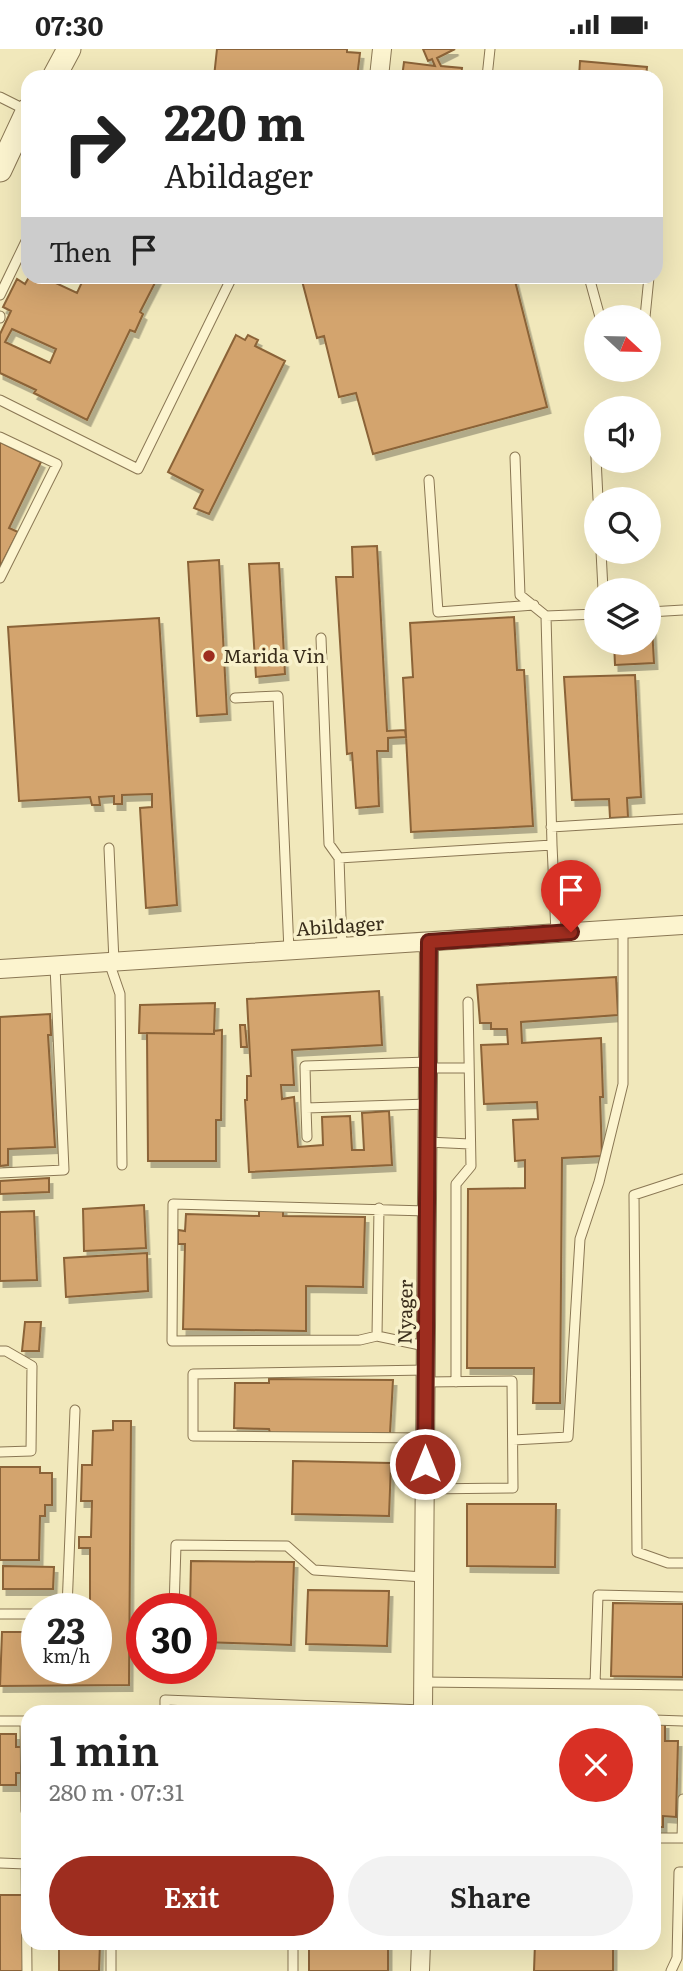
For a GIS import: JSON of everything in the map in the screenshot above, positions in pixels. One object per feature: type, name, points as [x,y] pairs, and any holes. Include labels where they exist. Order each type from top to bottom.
[{"type":"street","points":[[46,70],[56,49]]},
{"type":"street","points":[[58,70],[69,49]]},
{"type":"street","points":[[380,70],[382,49]]},
{"type":"street","points":[[0,170],[21,125]]},
{"type":"street","points":[[0,181],[21,140]]},
{"type":"street","name":"Abildager","points":[[0,969],[683,925]]},
{"type":"street","name":"Nyager","points":[[423,1705],[429,942]]},
{"type":"street","points":[[420,1971],[421,1950]]},
{"type":"lane","points":[[488,70],[490,49]]},
{"type":"lane","points":[[0,97],[21,107]]},
{"type":"lane","points":[[0,295],[21,252]]},
{"type":"lane","points":[[0,400],[138,469],[229,284]]},
{"type":"lane","points":[[591,284],[597,305]]},
{"type":"lane","points":[[646,305],[648,284]]},
{"type":"lane","points":[[0,437],[57,464],[0,578]]},
{"type":"lane","points":[[515,457],[520,595],[546,616],[584,615]]},
{"type":"lane","points":[[429,480],[438,612],[534,605]]},
{"type":"lane","points":[[661,611],[683,610]]},
{"type":"lane","points":[[546,616],[556,933]]},
{"type":"lane","points":[[321,638],[328,845],[339,858],[342,947]]},
{"type":"lane","points":[[235,698],[278,696],[289,951]]},
{"type":"lane","points":[[551,827],[683,819]]},
{"type":"lane","points":[[339,858],[552,845]]},
{"type":"lane","points":[[109,848],[111,962],[120,994],[122,1165]]},
{"type":"lane","points":[[513,1440],[568,1437],[580,1238],[599,1182],[623,1084],[623,929]]},
{"type":"lane","points":[[0,1173],[64,1170],[55,966]]},
{"type":"lane","points":[[456,1382],[456,1184],[471,1166],[468,1002]]},
{"type":"lane","points":[[307,1137],[305,1066],[468,1067]]},
{"type":"lane","points":[[306,1108],[428,1104]]},
{"type":"lane","points":[[428,1142],[470,1144]]},
{"type":"lane","points":[[683,1179],[634,1195],[637,1552],[668,1563],[683,1563]]},
{"type":"lane","points":[[425,1346],[377,1336],[360,1341],[173,1341],[173,1204],[427,1211]]},
{"type":"lane","points":[[377,1336],[379,1209]]},
{"type":"lane","points":[[0,1351],[6,1351],[32,1366],[32,1451],[0,1452]]},
{"type":"lane","points":[[424,1489],[513,1488],[512,1381],[456,1382],[426,1376],[193,1374],[193,1436],[425,1438]]},
{"type":"lane","points":[[68,1593],[75,1410]]},
{"type":"lane","points":[[174,1593],[176,1545],[288,1546],[314,1570],[424,1577]]},
{"type":"lane","points":[[595,1684],[598,1595],[683,1597]]},
{"type":"lane","points":[[0,1614],[21,1614]]},
{"type":"lane","points":[[423,1682],[683,1685]]},
{"type":"lane","points":[[165,1705],[165,1700],[276,1705]]},
{"type":"lane","points":[[661,1720],[683,1721]]},
{"type":"lane","points":[[0,1721],[21,1721]]},
{"type":"lane","points":[[661,1838],[682,1838],[683,1799]]},
{"type":"lane","points":[[0,1863],[21,1864]]},
{"type":"lane","points":[[671,1971],[677,1958],[679,1872],[683,1872]]},
{"type":"lane","points":[[27,1950],[27,1971]]},
{"type":"lane","points":[[111,1950],[111,1971]]},
{"type":"lane","points":[[293,1950],[293,1971]]},
{"type":"building","points":[[217,49],[347,49],[347,52],[360,53],[358,70],[215,70]]},
{"type":"building","points":[[423,49],[455,49],[437,58],[441,66],[462,70],[403,70],[404,62],[435,66],[432,59],[428,61]]},
{"type":"building","points":[[580,61],[647,67],[647,70],[579,70]]},
{"type":"building","points":[[17,279],[21,284],[58,284],[77,293],[81,284],[154,284],[140,312],[143,314],[135,332],[130,330],[87,420],[34,393],[36,390],[0,373],[0,334],[11,311],[3,307]],"holes":[[[12,329],[56,349],[50,363],[5,342]]]},
{"type":"building","points":[[303,284],[516,284],[547,407],[373,454],[356,393],[339,397],[324,336],[317,338]]},
{"type":"building","points":[[236,335],[245,340],[248,335],[258,340],[255,346],[285,361],[209,514],[194,508],[203,490],[168,472]]},
{"type":"building","points":[[0,442],[41,462],[9,528],[18,532],[0,567]]},
{"type":"building","points":[[377,546],[387,731],[405,730],[406,737],[388,738],[388,751],[377,751],[379,806],[356,808],[352,753],[347,754],[336,577],[353,577],[352,547]]},
{"type":"building","name":"Marida Vin","points":[[219,560],[227,714],[197,716],[188,562]]},
{"type":"building","points":[[279,563],[285,674],[256,677],[249,564]]},
{"type":"building","points":[[514,617],[517,670],[524,670],[533,826],[411,832],[403,678],[413,677],[410,623]]},
{"type":"building","points":[[159,618],[177,905],[146,908],[140,808],[152,807],[152,794],[122,795],[122,804],[114,804],[114,796],[99,797],[100,805],[92,805],[90,797],[19,801],[8,627]]},
{"type":"building","points":[[615,655],[654,655],[654,663],[615,665]]},
{"type":"building","points":[[635,675],[641,797],[627,798],[628,817],[610,818],[609,799],[572,800],[564,677]]},
{"type":"building","points":[[616,977],[618,1015],[521,1022],[522,1043],[601,1038],[603,1097],[600,1097],[602,1156],[562,1158],[560,1403],[533,1403],[534,1368],[467,1368],[468,1189],[525,1188],[525,1160],[515,1161],[513,1120],[538,1119],[537,1102],[484,1104],[481,1045],[508,1044],[507,1029],[491,1029],[491,1023],[480,1023],[477,985]]},
{"type":"building","points":[[379,991],[382,1045],[292,1050],[294,1085],[281,1085],[282,1099],[294,1097],[298,1147],[323,1145],[322,1117],[350,1116],[352,1150],[364,1150],[362,1113],[389,1111],[392,1165],[249,1172],[245,1100],[247,1076],[251,1076],[247,999]]},
{"type":"building","points":[[215,1003],[214,1034],[139,1033],[140,1005]]},
{"type":"building","points":[[50,1014],[51,1035],[48,1035],[55,1147],[8,1149],[8,1165],[0,1166],[0,1017]]},
{"type":"building","points":[[240,1025],[245,1025],[247,1047],[241,1047]]},
{"type":"building","points":[[222,1030],[221,1120],[216,1120],[216,1161],[148,1161],[147,1033],[214,1034],[214,1031]]},
{"type":"building","points":[[49,1178],[49,1192],[0,1194],[0,1181]]},
{"type":"building","points":[[144,1205],[146,1248],[84,1251],[83,1209]]},
{"type":"building","points":[[259,1207],[283,1208],[283,1216],[365,1217],[363,1287],[306,1286],[306,1331],[183,1329],[185,1244],[178,1244],[178,1230],[185,1231],[186,1214],[259,1216]]},
{"type":"building","points":[[34,1211],[37,1280],[0,1281],[0,1212]]},
{"type":"building","points":[[147,1253],[148,1291],[66,1297],[64,1258]]},
{"type":"building","points":[[25,1322],[41,1322],[39,1351],[22,1351]]},
{"type":"building","points":[[269,1379],[393,1380],[390,1433],[270,1433],[269,1429],[234,1428],[235,1383],[269,1383]]},
{"type":"building","points":[[113,1421],[131,1421],[130,1593],[126,1593],[126,1684],[129,1685],[0,1686],[2,1632],[21,1632],[21,1684],[112,1684],[112,1593],[90,1593],[90,1548],[79,1548],[79,1537],[91,1537],[92,1501],[81,1501],[82,1465],[92,1465],[93,1431],[113,1430]]},
{"type":"building","points":[[293,1461],[391,1463],[389,1516],[292,1514]]},
{"type":"building","points":[[0,1467],[40,1467],[40,1473],[52,1473],[52,1505],[45,1505],[45,1516],[40,1516],[39,1560],[0,1560]]},
{"type":"building","points":[[467,1504],[556,1504],[555,1567],[467,1566]]},
{"type":"building","points":[[191,1561],[294,1562],[291,1645],[217,1643],[217,1593],[190,1593]]},
{"type":"building","points":[[3,1566],[54,1567],[53,1589],[3,1589]]},
{"type":"building","points":[[308,1590],[389,1591],[387,1646],[306,1644]]},
{"type":"building","points":[[613,1603],[683,1604],[683,1677],[611,1676]]},
{"type":"building","points":[[661,1723],[665,1723],[665,1741],[678,1741],[676,1817],[663,1816],[663,1827]]},
{"type":"building","points":[[0,1734],[16,1734],[16,1747],[21,1747],[21,1773],[16,1773],[16,1785],[0,1785]]},
{"type":"building","points":[[0,1895],[21,1895],[23,1971],[0,1971]]},
{"type":"building","points":[[59,1950],[100,1950],[99,1971],[59,1971]]},
{"type":"building","points":[[309,1950],[388,1950],[388,1971],[309,1971]]},
{"type":"building","points":[[535,1950],[613,1950],[613,1971],[534,1971]]},
{"type":"place","name":"Marida Vin","points":[[209,656]]},
{"type":"route","points":[[425,1464],[429,942],[571,932]]}]
